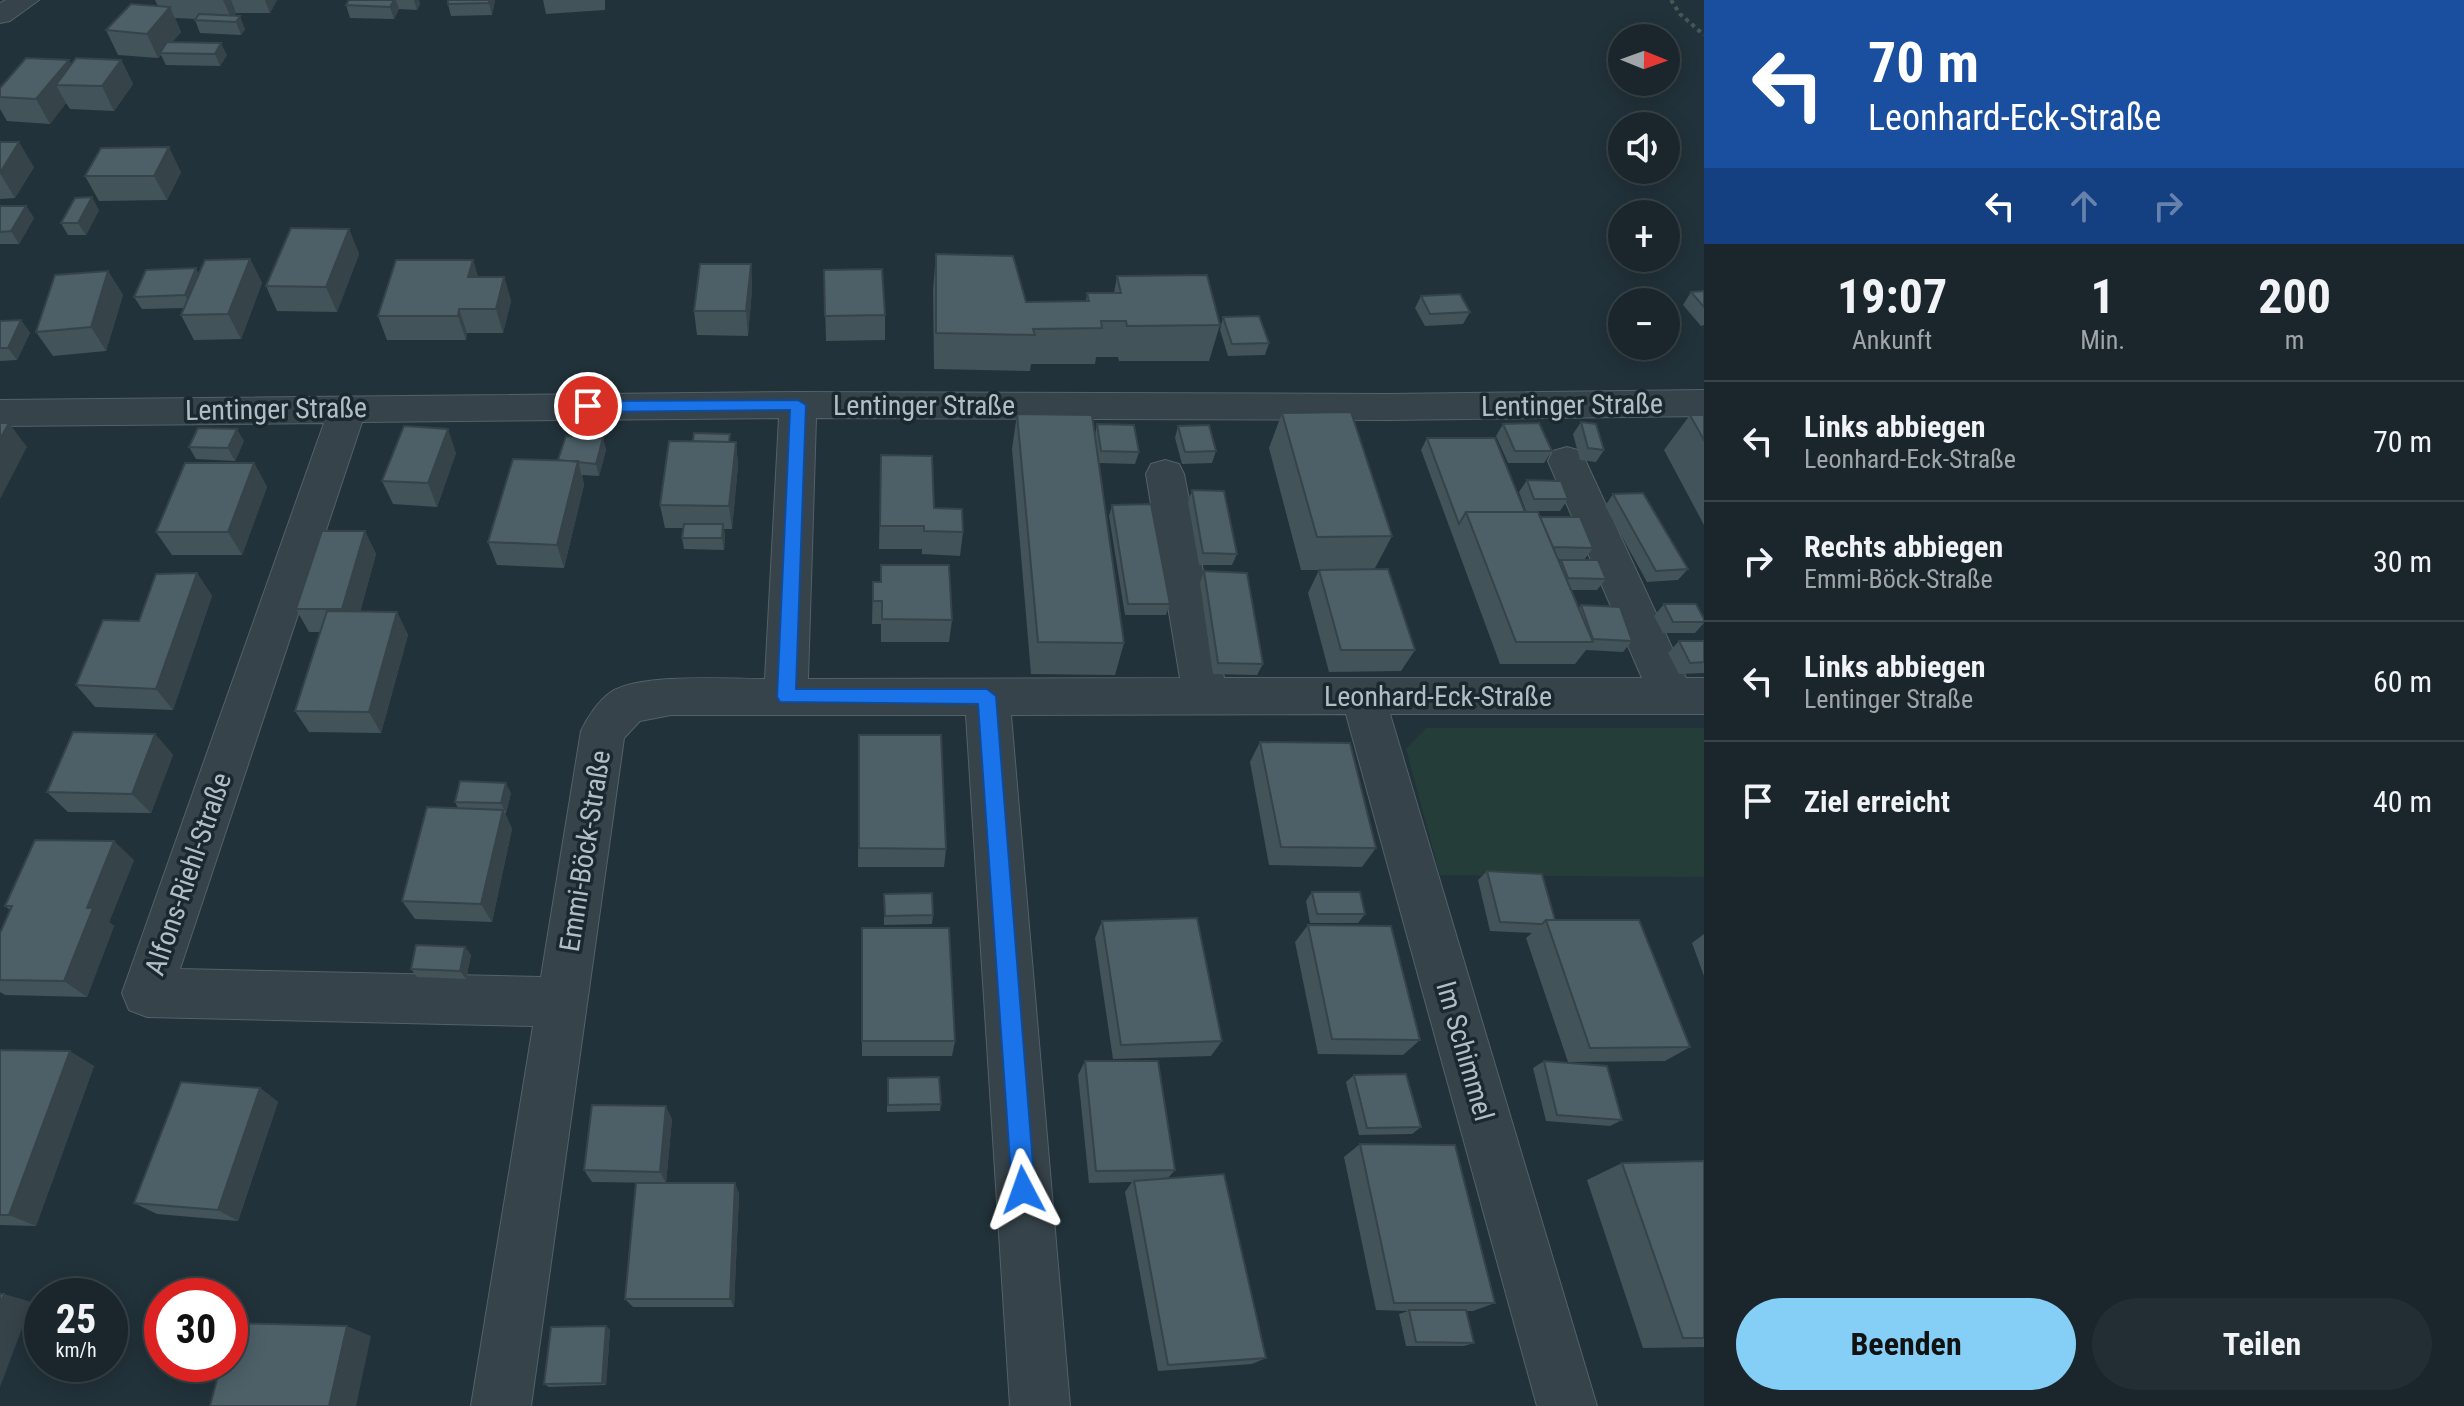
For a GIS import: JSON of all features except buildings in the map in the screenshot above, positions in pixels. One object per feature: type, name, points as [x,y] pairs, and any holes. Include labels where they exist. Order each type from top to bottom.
[{"type":"street","points":[[0,15],[25,0]]},
{"type":"street","name":"Lentinger Straße","points":[[0,413],[798,405],[1403,407],[1704,403]]},
{"type":"street","points":[[786,697],[798,405]]},
{"type":"street","name":"Alfons-Riehl-Straße","points":[[348,408],[147,993],[562,1002]]},
{"type":"street","name":"Leonhard-Eck-Straße","points":[[786,697],[1688,696],[1567,461]]},
{"type":"street","points":[[1165,474],[1205,696]]},
{"type":"street","points":[[987,696],[1040,1406]]},
{"type":"street","name":"Im Schimmel","points":[[1363,696],[1567,1406]]},
{"type":"street","name":"Emmi-Böck-Straße","points":[[501,1406],[603,731],[627,705],[671,697],[786,697]]},
{"type":"path","points":[[1671,0],[1680,14],[1704,35]]},
{"type":"green space","points":[[1426,728],[1704,728],[1704,877],[1440,875],[1406,749]]},
{"type":"route","points":[[588,406],[798,405],[786,697],[987,696],[1023,1190]]}]
